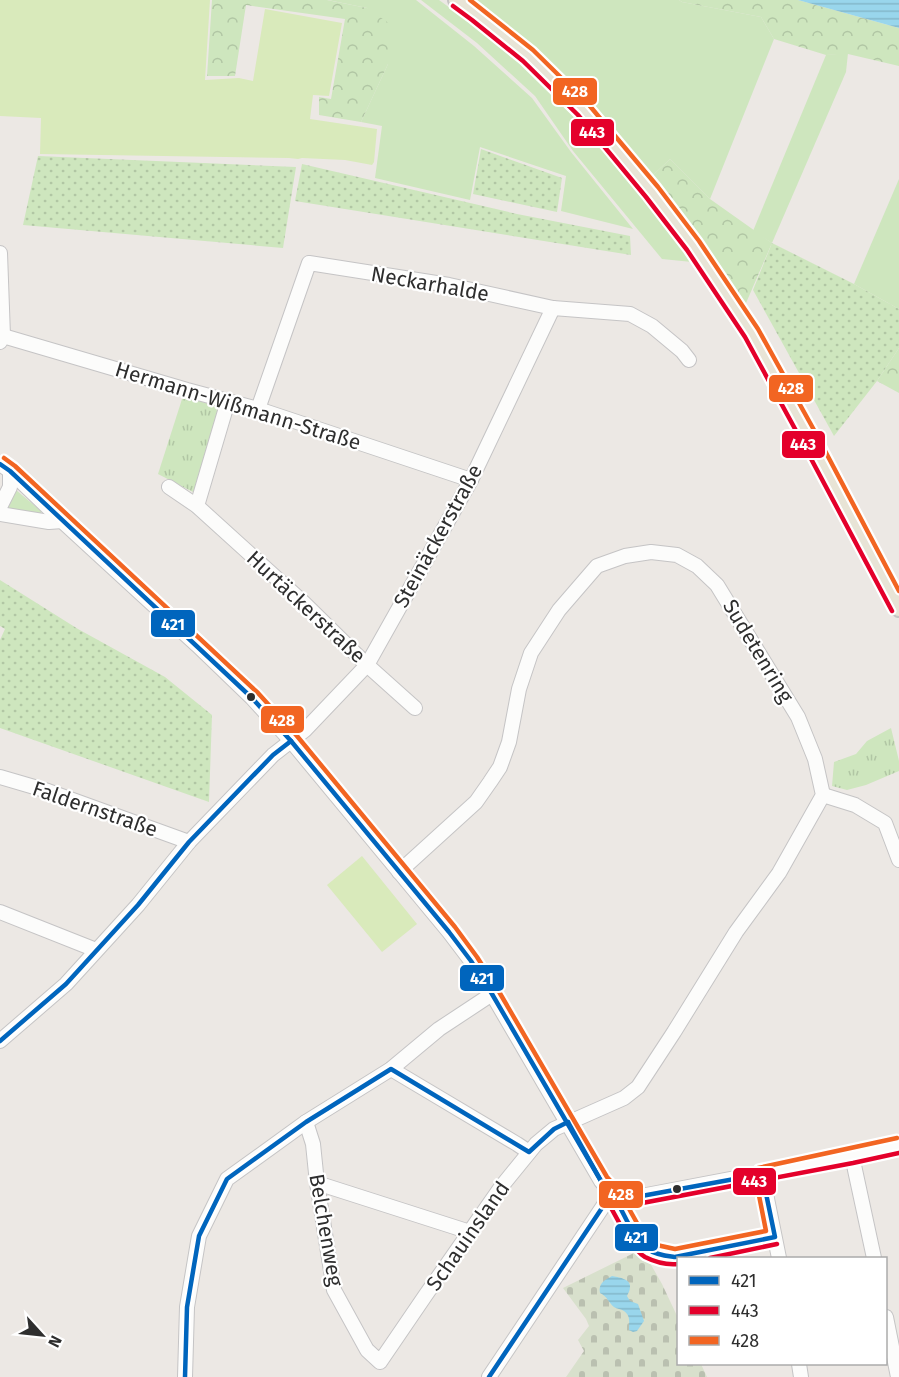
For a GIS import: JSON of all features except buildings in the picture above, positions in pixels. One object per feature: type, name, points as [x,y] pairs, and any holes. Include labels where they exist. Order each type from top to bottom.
[{"type":"main road","points":[[457,0],[519,48],[584,110],[693,246],[751,333],[899,608]]},
{"type":"street","points":[[0,253],[1,339]]},
{"type":"street","name":"Neckarhalde","points":[[258,409],[309,263],[449,285],[553,309],[630,314],[652,326],[682,351],[689,360]]},
{"type":"street","name":"Steinäckerstraße","points":[[0,1041],[66,984],[138,905],[189,842],[273,755],[305,730],[367,665],[471,480],[553,309]]},
{"type":"street","name":"Hermann-Wißmann-Straße","points":[[1,339],[258,409],[471,480]]},
{"type":"street","points":[[197,506],[228,401]]},
{"type":"street","points":[[0,507],[10,486],[5,468]]},
{"type":"street","points":[[5,468],[198,645],[252,698],[291,741],[471,961],[601,1181],[612,1193],[627,1198],[636,1197],[762,1174],[899,1145]]},
{"type":"street","name":"Hurtäckerstraße","points":[[169,487],[197,506],[306,604],[367,665],[415,708]]},
{"type":"street","points":[[0,514],[49,522],[62,521]]},
{"type":"street","name":"Sudetenring","points":[[399,872],[476,802],[500,767],[509,742],[519,689],[531,653],[559,610],[597,566],[625,556],[651,552],[677,555],[697,566],[717,585],[798,717],[815,759],[823,795]]},
{"type":"street","name":"Faldernstraße","points":[[0,777],[48,791],[189,842]]},
{"type":"street","points":[[568,1122],[624,1098],[638,1088],[736,932],[780,873],[823,795],[855,805],[885,824],[899,860]]},
{"type":"street","points":[[0,912],[96,950]]},
{"type":"street","points":[[185,1377],[187,1307],[199,1236],[227,1179],[306,1122],[391,1069],[439,1029],[492,994]]},
{"type":"street","points":[[391,1069],[529,1152]]},
{"type":"street","name":"Belchenweg","points":[[306,1122],[313,1144],[334,1290],[367,1350],[380,1362]]},
{"type":"street","name":"Schauinsland","points":[[380,1362],[501,1187],[529,1152],[554,1129],[568,1122]]},
{"type":"street","points":[[852,1156],[874,1257]]},
{"type":"street","points":[[762,1174],[779,1257]]},
{"type":"street","points":[[317,1183],[470,1232]]},
{"type":"street","points":[[489,1377],[612,1193]]},
{"type":"street","points":[[887,1323],[896,1350],[898,1377]]},
{"type":"green space","points":[[0,0],[210,0],[205,80],[239,78],[253,81],[265,9],[342,23],[329,96],[313,95],[310,119],[377,129],[374,162],[372,165],[345,160],[302,158],[40,154],[41,118],[0,116]]},
{"type":"green space","points":[[212,0],[327,0],[367,8],[390,24],[388,64],[361,122],[319,115],[319,97],[331,99],[345,19],[246,5],[235,76],[207,76]]},
{"type":"green space","points":[[328,0],[416,0],[474,46],[532,98],[571,152],[633,229],[561,211],[566,176],[480,147],[470,200],[375,178],[382,126],[361,122],[388,64],[367,8]]},
{"type":"green space","points":[[421,0],[439,0],[511,52],[589,127],[692,262],[662,259],[573,151],[535,96],[477,43]]},
{"type":"green space","points":[[471,0],[679,0],[761,17],[774,39],[710,199],[670,159],[652,176],[567,82],[521,39]]},
{"type":"green space","points":[[679,0],[798,0],[899,28],[899,66],[848,54],[826,55],[774,39],[761,17]]},
{"type":"green space","points":[[848,53],[846,72],[772,243],[753,231],[826,55]]},
{"type":"green space","points":[[481,149],[562,178],[557,212],[473,194]]},
{"type":"green space","points":[[38,156],[296,167],[283,248],[23,225]]},
{"type":"green space","points":[[670,159],[710,199],[772,243],[743,310],[652,176]]},
{"type":"green space","points":[[302,164],[517,214],[630,236],[631,255],[295,201]]},
{"type":"green space","points":[[899,179],[899,309],[854,284]]},
{"type":"green space","points":[[772,243],[899,309],[899,348],[877,381],[834,436],[753,290]]},
{"type":"green space","points":[[899,348],[899,393],[877,381]]},
{"type":"green space","points":[[183,396],[212,405],[218,414],[195,493],[158,474]]},
{"type":"green space","points":[[16,490],[41,511],[41,514],[7,511],[6,507]]},
{"type":"green space","points":[[0,580],[78,629],[165,677],[212,715],[209,802],[0,728],[0,640],[5,629],[0,626]]},
{"type":"green space","points":[[891,728],[899,761],[899,771],[866,785],[847,790],[832,786],[834,762],[856,754],[867,741]]},
{"type":"green space","points":[[362,856],[417,924],[382,952],[327,885]]},
{"type":"green space","points":[[642,1249],[677,1316],[677,1365],[701,1365],[707,1377],[566,1377],[584,1351],[578,1340],[589,1326],[563,1288]]},
{"type":"water","points":[[798,0],[899,0],[899,28]]},
{"type":"water","points":[[612,1276],[624,1279],[630,1284],[627,1296],[630,1301],[638,1304],[644,1321],[637,1331],[629,1330],[628,1315],[623,1310],[614,1307],[600,1293],[601,1284]]},
{"type":"transit line","name":"428","points":[[470,0],[533,50],[589,105],[658,187],[699,241],[758,329],[899,591]]},
{"type":"transit line","name":"443","points":[[453,6],[523,61],[578,115],[687,250],[745,337],[892,611]]},
{"type":"transit line","name":"428","points":[[4,458],[258,693],[297,736],[455,927],[498,990],[607,1177],[618,1189],[642,1232],[652,1244],[675,1249],[766,1231],[755,1175],[758,1168],[897,1138]]},
{"type":"transit line","name":"421","points":[[0,464],[252,698],[291,741],[471,961],[601,1181]]},
{"type":"transit line","name":"421","points":[[0,1041],[66,984],[138,905],[189,842],[273,755],[291,741]]},
{"type":"transit line","name":"421","points":[[185,1377],[187,1307],[199,1236],[227,1179],[306,1122],[391,1069],[529,1152],[554,1129],[568,1122]]},
{"type":"transit line","name":"421","points":[[568,1122],[601,1181]]},
{"type":"transit line","name":"443","points":[[610,1200],[626,1205],[637,1204],[899,1153]]},
{"type":"transit line","name":"421","points":[[762,1174],[775,1237],[675,1257],[654,1253],[642,1244],[609,1190],[620,1196],[636,1197],[762,1174]]},
{"type":"transit line","name":"421","points":[[489,1377],[612,1193]]},
{"type":"transit line","name":"443","points":[[605,1197],[640,1253],[657,1262],[677,1264]]},
{"type":"transit line","name":"443","points":[[715,1257],[777,1244]]}]
